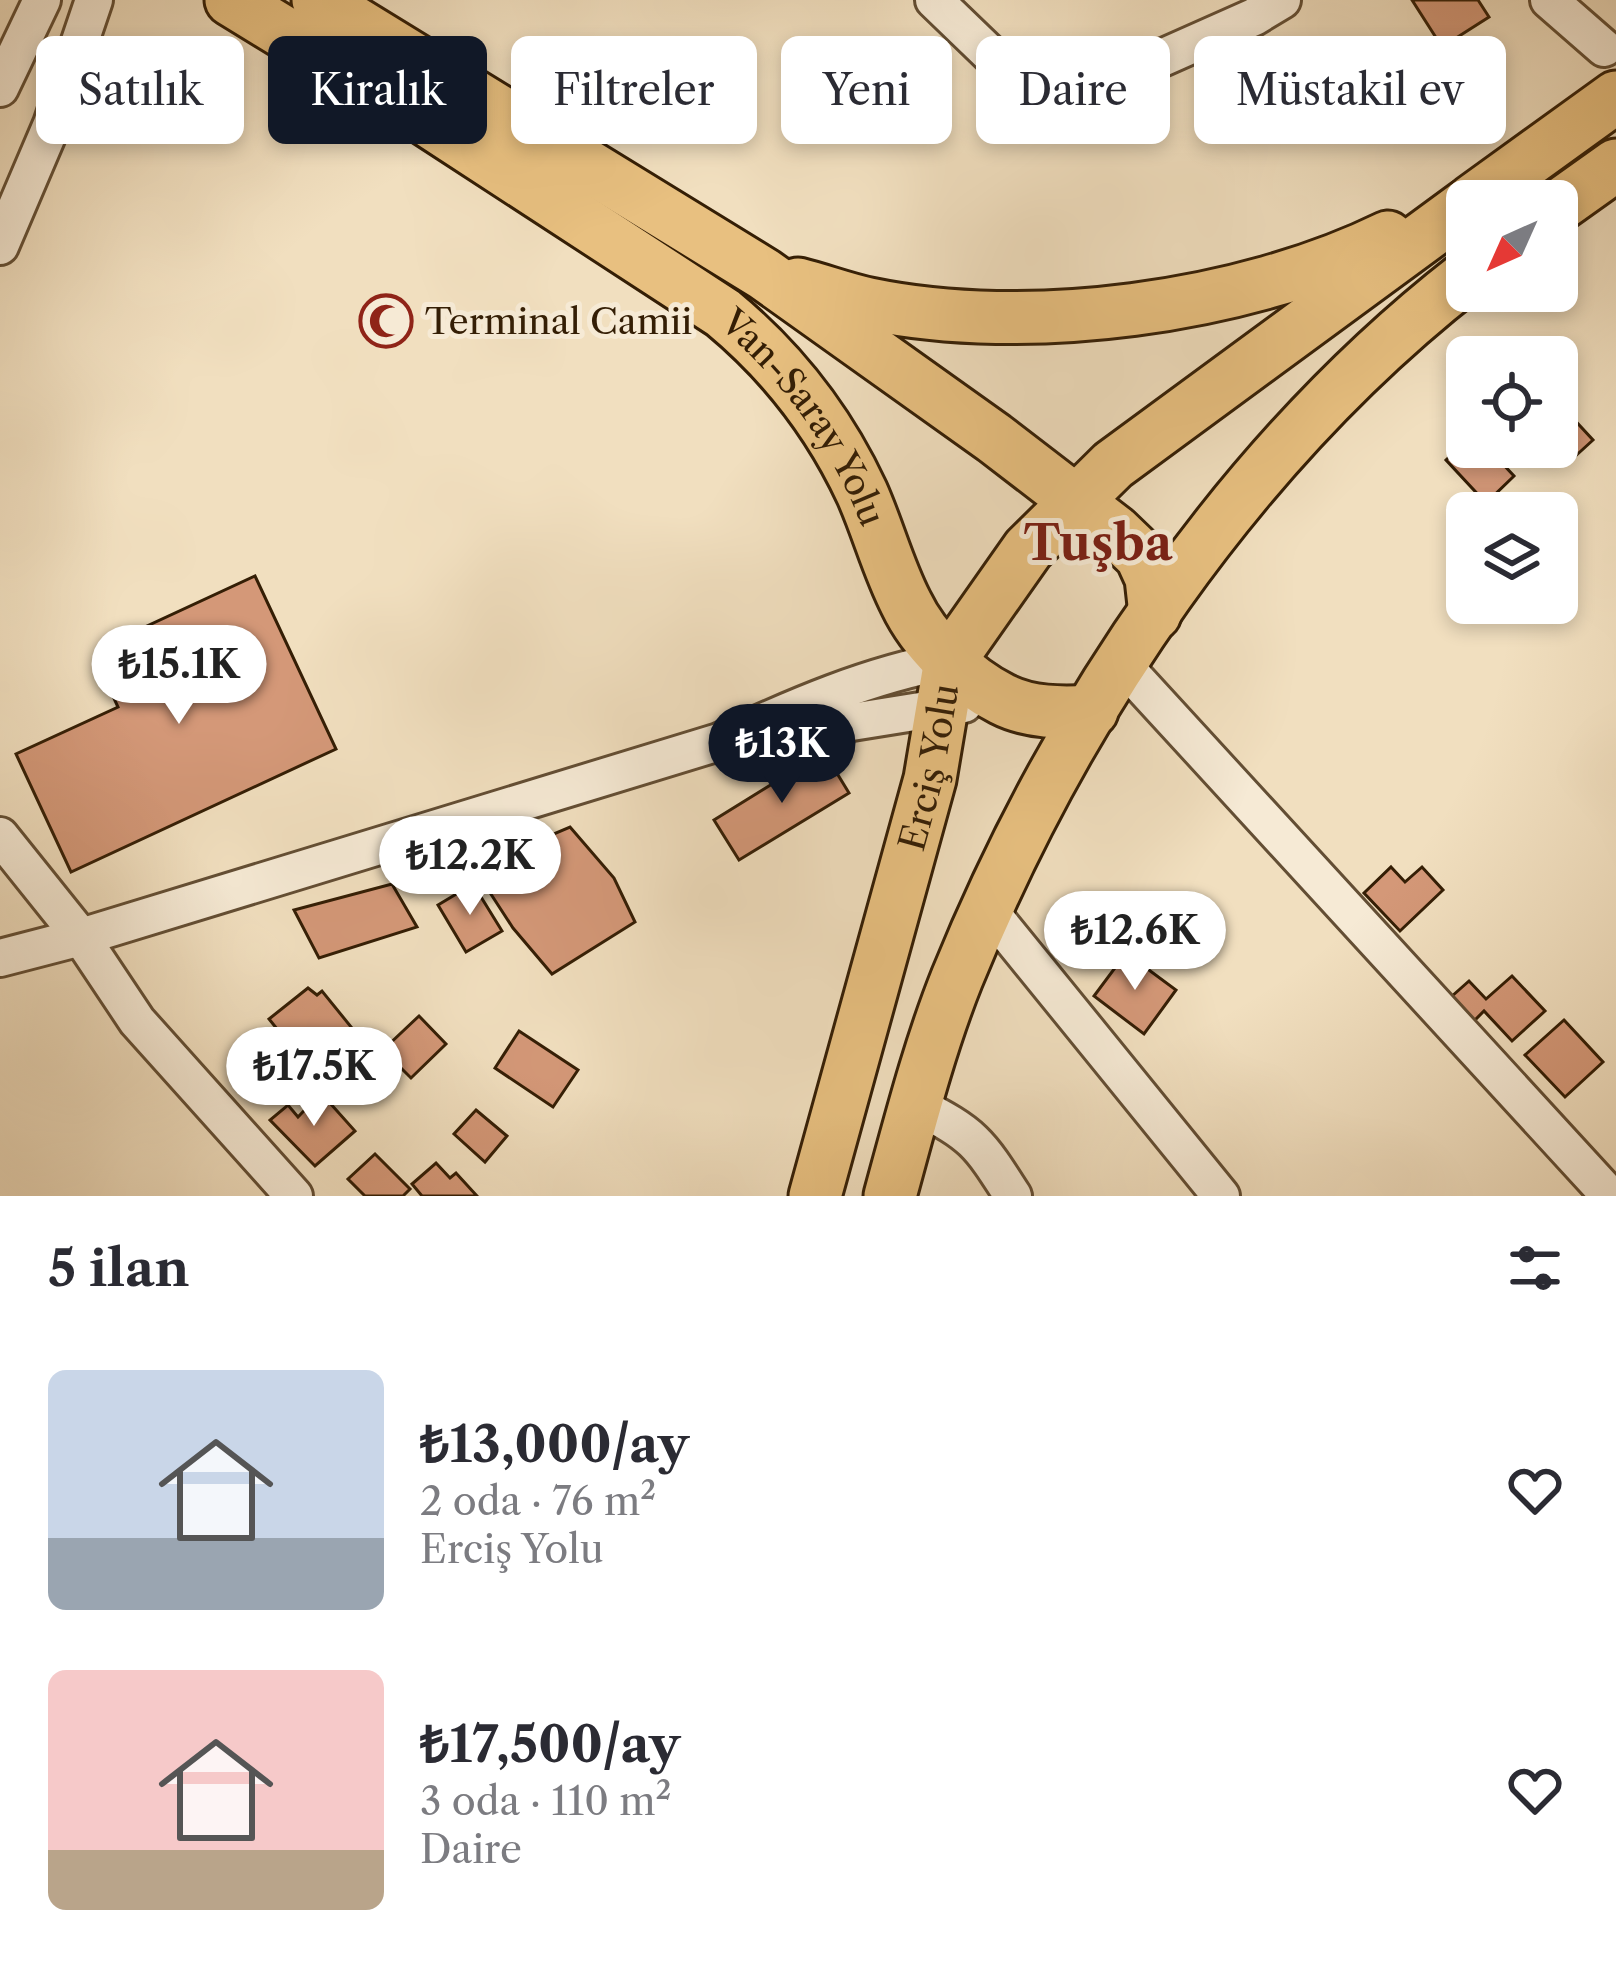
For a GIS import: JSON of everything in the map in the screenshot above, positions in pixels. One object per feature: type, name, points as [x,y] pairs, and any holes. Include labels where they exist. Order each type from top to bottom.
[{"type":"highway","name":"Van-Saray Yolu","points":[[231,0],[690,290],[760,344],[796,384],[861,492],[945,684],[1059,713],[1092,711]]},
{"type":"highway","name":"Van-Saray Yolu","points":[[318,0],[764,274],[1075,501],[1141,556],[1151,578],[1155,614]]},
{"type":"highway","name":"Erciş Yolu","points":[[1496,180],[1612,70]]},
{"type":"highway","points":[[1578,192],[1616,166]]},
{"type":"highway","points":[[764,274],[869,304],[928,312],[1006,318],[1079,316],[1258,285],[1353,254],[1446,212]]},
{"type":"highway","name":"Erciş Yolu","points":[[815,1196],[930,779],[945,684],[1028,549],[1113,465],[1446,221]]},
{"type":"highway","points":[[890,1196],[955,983],[987,908],[1011,856],[1120,663],[1301,426],[1446,294]]},
{"type":"street","points":[[0,88],[42,0]]},
{"type":"street","points":[[0,246],[52,124],[94,0]]},
{"type":"street","points":[[934,0],[1047,109],[1254,17],[1282,0]]},
{"type":"street","points":[[1549,0],[1612,70]]},
{"type":"street","points":[[1588,0],[1612,70]]},
{"type":"street","points":[[1120,663],[1610,1196]]},
{"type":"street","points":[[0,958],[718,742],[801,704],[891,671],[945,684]]},
{"type":"street","points":[[0,836],[81,937],[137,1021],[294,1196]]},
{"type":"street","points":[[987,908],[1222,1196]]},
{"type":"street","points":[[916,1105],[960,1127],[978,1142],[1012,1196]]},
{"type":"building","points":[[1412,0],[1478,0],[1489,17],[1459,36],[1435,36]]},
{"type":"building","points":[[1578,424],[1593,440],[1578,454]]},
{"type":"building","points":[[1453,468],[1507,468],[1514,476],[1497,492],[1476,492]]},
{"type":"building","points":[[255,576],[336,749],[71,872],[16,754],[118,707],[100,668],[113,663],[104,646]]},
{"type":"building","points":[[824,752],[849,793],[739,860],[714,820]]},
{"type":"building","points":[[570,827],[614,878],[635,922],[552,974],[513,928],[474,868]]},
{"type":"building","points":[[1391,867],[1405,882],[1422,867],[1443,890],[1400,931],[1364,893]]},
{"type":"building","points":[[392,884],[417,927],[319,958],[294,910]]},
{"type":"building","points":[[473,884],[502,931],[466,952],[438,905]]},
{"type":"building","points":[[1126,953],[1176,990],[1144,1034],[1094,996]]},
{"type":"building","points":[[1512,976],[1545,1011],[1512,1041],[1484,1011],[1474,1021],[1451,997],[1469,981],[1486,999]]},
{"type":"building","points":[[308,988],[317,995],[322,991],[360,1038],[318,1080],[269,1019]]},
{"type":"building","points":[[419,1016],[446,1044],[411,1078],[383,1050]]},
{"type":"building","points":[[1564,1020],[1603,1062],[1565,1097],[1525,1055]]},
{"type":"building","points":[[519,1031],[578,1070],[553,1107],[495,1068]]},
{"type":"building","points":[[321,1093],[355,1131],[315,1166],[270,1120],[288,1105],[298,1117]]},
{"type":"building","points":[[476,1110],[507,1136],[485,1162],[454,1134]]},
{"type":"building","points":[[375,1154],[410,1189],[403,1196],[365,1196],[348,1179]]},
{"type":"building","points":[[436,1163],[450,1178],[456,1173],[477,1196],[422,1196],[412,1184]]},
{"type":"place","name":"Terminal Camii","points":[[386,321]]},
{"type":"district","name":"Tuşba","points":[[1098,543]]}]
